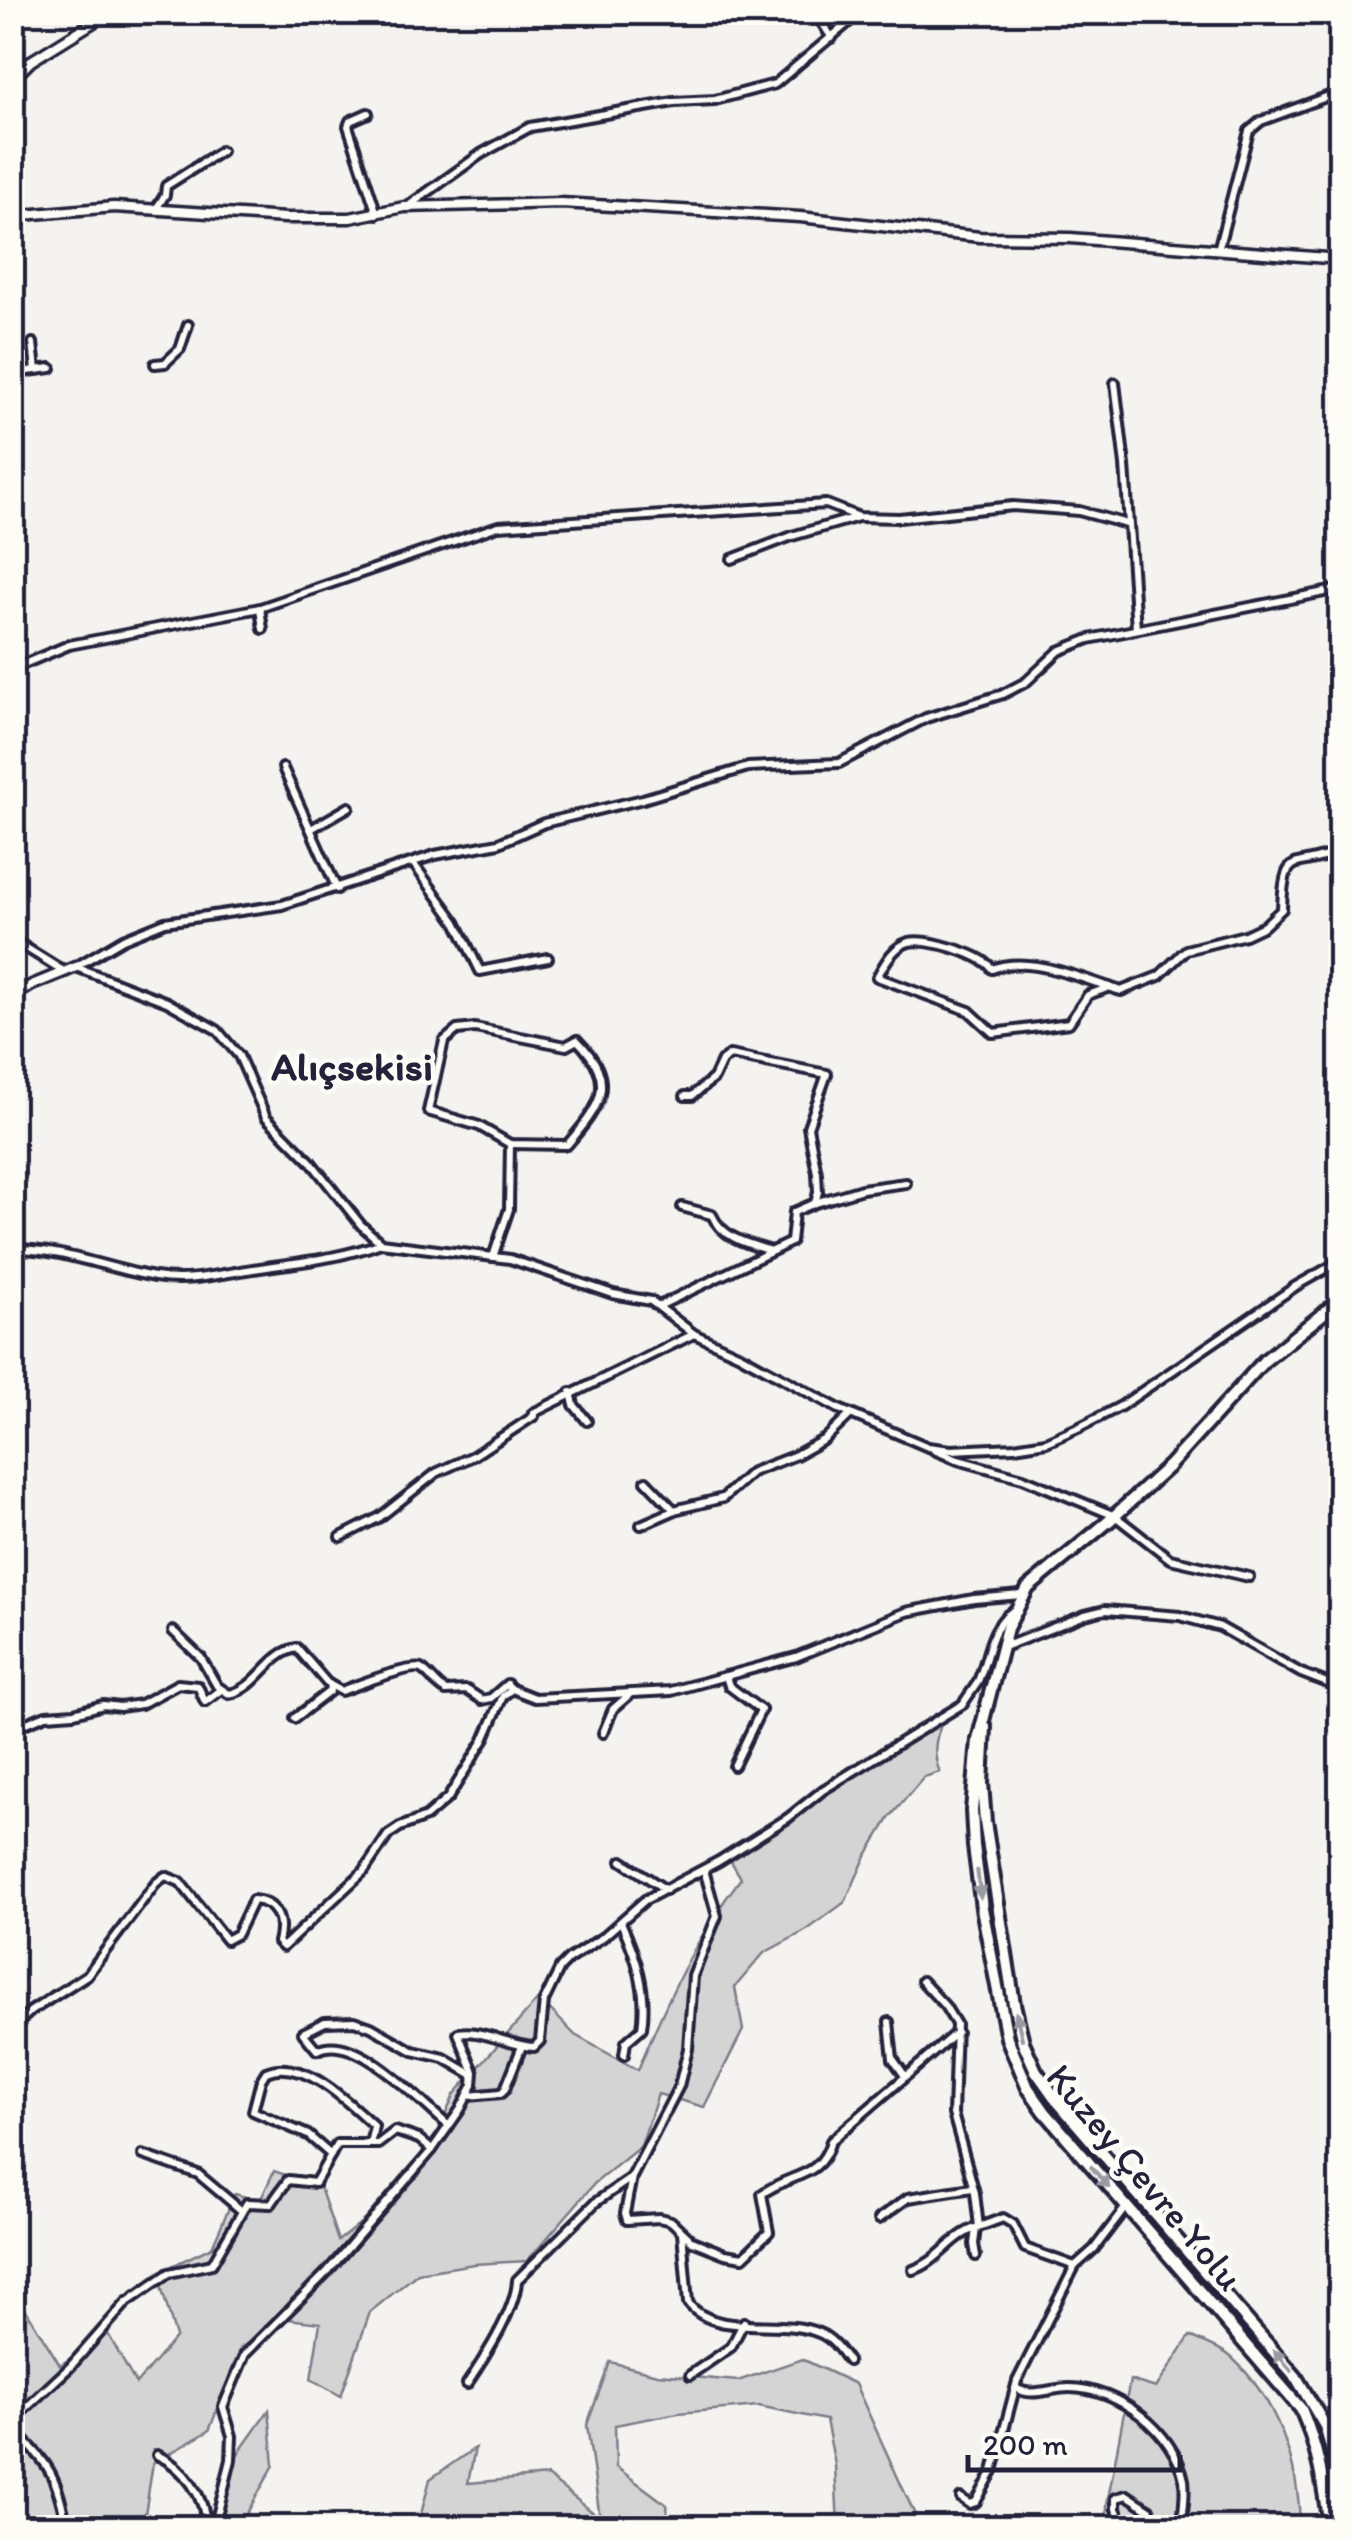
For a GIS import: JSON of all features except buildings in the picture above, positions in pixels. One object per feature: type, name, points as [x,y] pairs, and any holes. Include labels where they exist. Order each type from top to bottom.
[{"type":"main road","name":"Kuzey Çevre Yolu","points":[[1329,2528],[1322,2470],[1301,2409],[1044,2112],[1016,2063],[982,1908],[974,1846],[974,1780],[1001,1648],[1021,1596],[1190,1446],[1264,1361],[1340,1300]]},
{"type":"main road","name":"Kuzey Çevre Yolu","points":[[985,1718],[982,1783],[990,1868],[1018,2023],[1036,2071],[1058,2102],[1296,2377],[1325,2426],[1340,2479]]},
{"type":"street","points":[[12,80],[32,61],[110,12]]},
{"type":"street","points":[[815,12],[832,38]]},
{"type":"street","points":[[12,216],[114,207],[286,218],[377,214],[414,204],[481,154],[530,127],[674,102],[715,100],[775,84],[861,12]]},
{"type":"street","points":[[1218,250],[1249,131],[1262,121],[1339,93],[1340,84]]},
{"type":"street","points":[[368,113],[348,126],[377,214]]},
{"type":"street","points":[[156,209],[166,186],[221,151]]},
{"type":"street","points":[[404,207],[596,205],[800,218],[980,237],[1070,238],[1340,259]]},
{"type":"street","points":[[154,364],[166,364],[180,349],[188,325]]},
{"type":"street","points":[[32,343],[36,370]]},
{"type":"street","points":[[20,372],[50,368]]},
{"type":"street","points":[[1116,383],[1136,629]]},
{"type":"street","points":[[12,670],[69,644],[260,608],[498,526],[826,504],[859,517]]},
{"type":"street","points":[[732,559],[859,517],[898,518],[1013,506],[1078,511],[1127,524]]},
{"type":"street","points":[[12,997],[76,967],[123,939],[165,922],[282,905],[413,862],[499,843],[544,824],[748,768],[839,763],[926,718],[974,705],[1014,688],[1059,651],[1089,639],[1340,589]]},
{"type":"street","points":[[260,608],[263,629]]},
{"type":"street","points":[[283,768],[337,889]]},
{"type":"street","points":[[311,829],[349,806]]},
{"type":"street","points":[[1110,988],[1088,996],[1069,1023],[994,1033],[969,1011],[877,976],[888,956],[908,942],[930,942],[975,956],[988,962],[992,969],[1006,963],[1018,964],[1078,975],[1121,991],[1158,976],[1186,950],[1245,935],[1264,926],[1282,909],[1287,867],[1295,862],[1318,861],[1340,851]]},
{"type":"street","points":[[413,862],[456,922],[480,971],[548,958]]},
{"type":"street","points":[[12,939],[65,972]]},
{"type":"street","points":[[76,967],[167,1002],[217,1030],[238,1056],[266,1118],[381,1243]]},
{"type":"street","points":[[457,1030],[502,1031],[566,1046],[577,1040],[591,1055],[604,1087],[600,1102],[567,1145],[510,1144],[478,1126],[428,1111],[444,1041],[457,1030]]},
{"type":"street","points":[[684,1096],[692,1096],[714,1078],[722,1060],[730,1054],[827,1074],[808,1127],[817,1173],[815,1203]]},
{"type":"street","points":[[493,1256],[509,1209],[510,1144]]},
{"type":"street","points":[[660,1306],[791,1242],[794,1212],[862,1189],[906,1183]]},
{"type":"street","points":[[682,1207],[712,1215],[726,1234],[772,1251]]},
{"type":"street","points":[[12,1249],[156,1278],[198,1280],[254,1268],[310,1263],[381,1243],[493,1256],[660,1306],[694,1334],[851,1414],[958,1460],[1024,1478],[1115,1516],[1170,1559],[1249,1577]]},
{"type":"street","points":[[928,1448],[1014,1447],[1046,1442],[1080,1427],[1121,1406],[1340,1260]]},
{"type":"street","points":[[341,1537],[380,1518],[436,1473],[519,1428],[533,1413],[694,1334]]},
{"type":"street","points":[[571,1392],[574,1405],[587,1421]]},
{"type":"street","points":[[641,1524],[674,1510],[724,1498],[752,1472],[825,1439],[851,1414]]},
{"type":"street","points":[[646,1481],[674,1510]]},
{"type":"street","points":[[172,1631],[201,1658],[221,1690],[229,1694],[241,1691],[284,1652],[297,1648],[329,1684],[341,1690],[379,1676],[418,1668],[449,1692],[463,1689],[487,1700],[509,1684],[535,1698],[672,1691],[796,1657],[906,1612],[974,1599],[1021,1596]]},
{"type":"street","points":[[1001,1648],[1105,1610],[1180,1616],[1220,1627],[1301,1673],[1340,1688]]},
{"type":"street","points":[[214,2528],[231,2460],[232,2436],[224,2407],[245,2354],[328,2271],[449,2126],[474,2076],[458,2036],[460,2031],[534,2046],[540,2041],[544,2000],[560,1968],[646,1900],[704,1870],[788,1818],[823,1790],[963,1704],[977,1683],[988,1646],[1004,1617],[1014,1611]]},
{"type":"street","points":[[726,1676],[729,1686],[761,1710],[734,1766]]},
{"type":"street","points":[[12,1729],[46,1714],[142,1704],[178,1684],[198,1686],[206,1702],[221,1690]]},
{"type":"street","points":[[295,1718],[330,1691],[329,1684]]},
{"type":"street","points":[[12,2028],[31,2011],[87,1976],[165,1876],[180,1882],[229,1940],[241,1928],[253,1900],[264,1902],[280,1916],[278,1942],[283,1947],[364,1871],[388,1835],[400,1826],[426,1818],[448,1798],[484,1740],[504,1696],[512,1689]]},
{"type":"street","points":[[602,1733],[613,1709],[630,1694]]},
{"type":"street","points":[[622,1862],[667,1890]]},
{"type":"street","points":[[704,1870],[716,1916],[693,1976],[688,2049],[679,2086],[632,2177],[624,2213],[627,2220],[671,2221],[692,2241],[743,2257],[769,2232],[762,2194],[779,2180],[815,2170],[827,2154],[830,2141],[957,2032]]},
{"type":"street","points":[[621,1922],[638,1966],[646,2002],[642,2028],[626,2042],[624,2055]]},
{"type":"street","points":[[922,1981],[945,2006],[957,2032],[953,2114],[972,2188],[978,2228],[976,2256]]},
{"type":"street","points":[[449,2126],[376,2062],[339,2048],[326,2046],[317,2050],[303,2033],[325,2022],[354,2021],[414,2050],[444,2058],[474,2076]]},
{"type":"street","points":[[889,2022],[892,2058],[905,2076]]},
{"type":"street","points":[[467,2096],[505,2089],[522,2046]]},
{"type":"street","points":[[332,2155],[308,2135],[253,2111],[260,2080],[266,2072],[282,2069],[300,2074],[346,2098],[374,2126],[370,2144]]},
{"type":"street","points":[[12,2421],[70,2367],[126,2303],[169,2273],[212,2264],[251,2202],[272,2204],[285,2180],[314,2183],[337,2144],[378,2144],[394,2132],[419,2139],[432,2150]]},
{"type":"street","points":[[143,2155],[198,2174],[242,2212]]},
{"type":"street","points":[[467,2384],[516,2294],[517,2280],[596,2202],[632,2177]]},
{"type":"street","points":[[880,2219],[908,2198],[972,2188]]},
{"type":"street","points":[[961,2498],[970,2504],[984,2492],[1016,2388],[1075,2266],[1094,2249],[1126,2207]]},
{"type":"street","points":[[913,2270],[924,2267],[957,2236],[1003,2218],[1012,2224],[1025,2248],[1075,2266]]},
{"type":"street","points":[[681,2231],[688,2267],[688,2303],[711,2322],[744,2322],[819,2333],[836,2344],[848,2361]]},
{"type":"street","points":[[690,2375],[731,2346],[744,2322]]},
{"type":"street","points":[[1016,2388],[1024,2394],[1068,2388],[1101,2392],[1144,2418],[1167,2444],[1184,2479],[1182,2528]]},
{"type":"street","points":[[12,2430],[41,2454],[58,2488],[67,2528]]},
{"type":"street","points":[[157,2455],[188,2478],[203,2506],[206,2528]]},
{"type":"street","points":[[1125,2528],[1116,2498],[1127,2495],[1150,2510],[1157,2528]]},
{"type":"shaded area","points":[[947,1714],[936,1742],[940,1772],[924,1777],[890,1817],[845,1902],[807,1930],[764,1953],[735,1987],[743,2030],[704,2107],[658,2094],[641,2146],[595,2183],[527,2261],[418,2273],[370,2312],[341,2396],[311,2379],[320,2323],[288,2319],[241,2347],[209,2431],[153,2463],[143,2527],[13,2527],[12,2322],[26,2310],[60,2365],[108,2334],[136,2384],[176,2337],[157,2273],[212,2247],[235,2194],[260,2201],[274,2171],[320,2187],[338,2241],[419,2176],[454,2095],[539,1998],[575,2035],[638,2070],[683,1970],[741,1878],[729,1858],[796,1816],[885,1744]]},
{"type":"shaded area","points":[[1190,2336],[1231,2357],[1273,2413],[1290,2457],[1300,2527],[1107,2528],[1107,2504],[1130,2380],[1156,2388]]},
{"type":"shaded area","points":[[802,2359],[855,2384],[921,2528],[838,2527],[835,2465],[826,2420],[759,2406],[678,2413],[615,2425],[616,2467],[667,2505],[668,2527],[547,2528],[535,2524],[470,2528],[469,2522],[418,2526],[430,2479],[475,2448],[468,2483],[547,2476],[600,2518],[587,2425],[610,2362],[657,2374],[738,2381]]},
{"type":"shaded area","points":[[269,2410],[274,2465],[246,2515],[250,2527],[211,2528],[220,2479]]},
{"type":"district","name":"Alıçsekisi","points":[[352,1066]]}]
